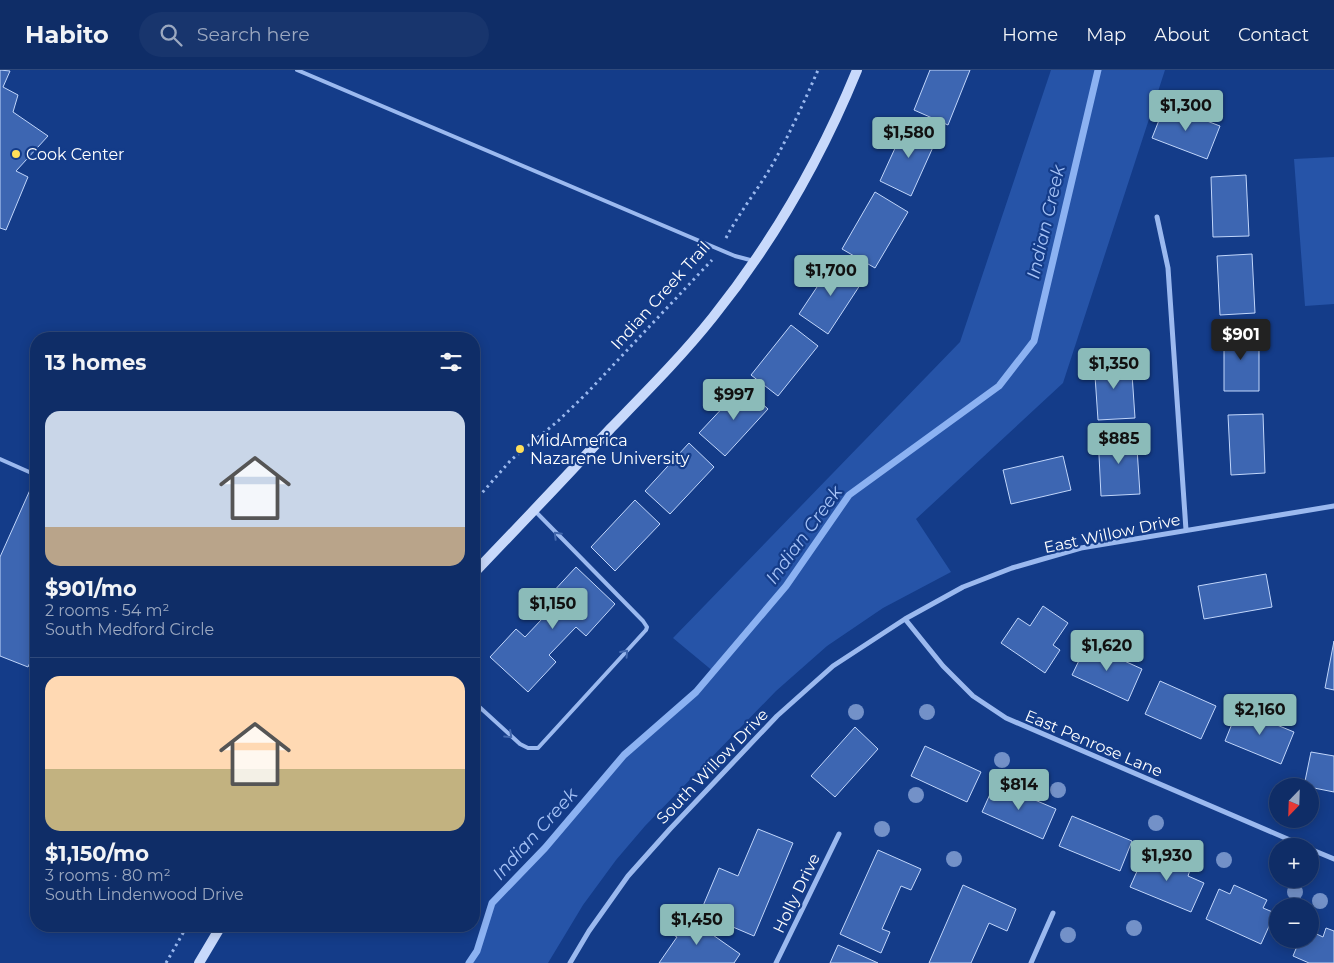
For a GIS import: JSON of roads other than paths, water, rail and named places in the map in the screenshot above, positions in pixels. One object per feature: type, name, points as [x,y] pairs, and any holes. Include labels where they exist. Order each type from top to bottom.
[{"type":"street","points":[[480,567],[676,360],[714,316],[754,261],[809,173],[847,96],[857,70]]},
{"type":"street","points":[[1157,217],[1168,268],[1186,530]]},
{"type":"street","name":"East Willow Drive","points":[[905,619],[963,588],[1012,568],[1081,548],[1334,506]]},
{"type":"street","name":"East Penrose Lane","points":[[905,619],[943,666],[974,696],[1006,718],[1285,838]]},
{"type":"street","name":"South Willow Drive","points":[[570,963],[589,931],[628,876],[777,716],[833,666],[905,619]]},
{"type":"street","name":"Holly Drive","points":[[776,963],[838,834]]},
{"type":"street","points":[[1319,853],[1334,859]]},
{"type":"street","points":[[1031,963],[1053,913]]},
{"type":"street","points":[[199,963],[217,932]]},
{"type":"lane","points":[[297,70],[719,249],[754,261]]},
{"type":"lane","points":[[0,459],[30,472]]},
{"type":"lane","points":[[480,707],[520,744],[528,748],[538,748],[647,627],[534,510]]},
{"type":"waterway","name":"Indian Creek","points":[[469,963],[477,951],[492,903],[545,848],[624,755],[696,692],[786,586],[849,495],[999,386],[1034,341],[1098,70]]},
{"type":"place","name":"Cook Center","points":[[16,154]]},
{"type":"place","name":"MidAmerica Nazarene University","points":[[520,449]]}]
